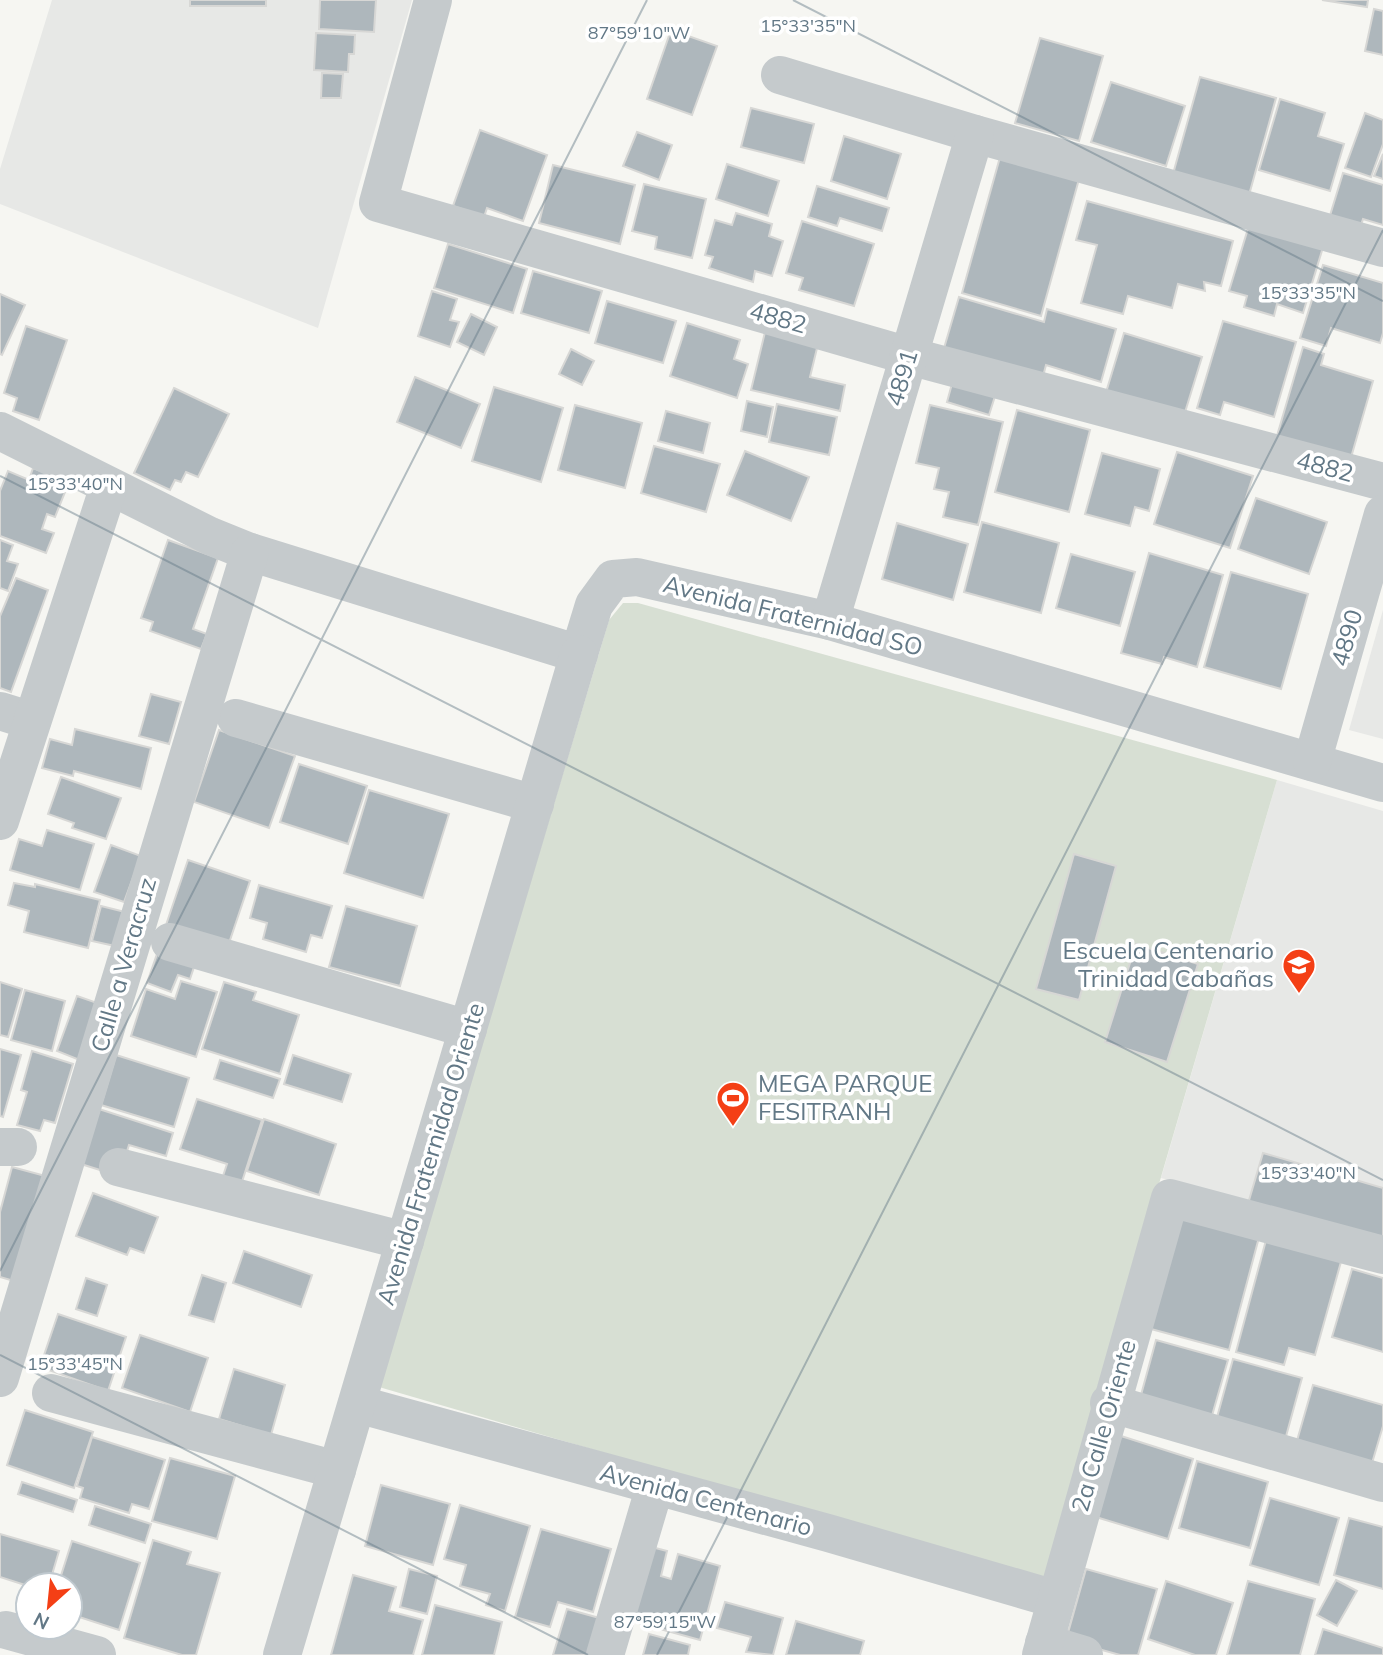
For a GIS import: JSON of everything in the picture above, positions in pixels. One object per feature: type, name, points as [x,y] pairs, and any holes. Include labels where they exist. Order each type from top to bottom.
[{"type":"street","name":"4882","points":[[433,0],[378,203],[909,356],[1383,482]]},
{"type":"street","points":[[780,75],[975,134],[1383,248]]},
{"type":"street","name":"4891","points":[[830,621],[975,134]]},
{"type":"street","points":[[0,431],[210,536],[250,552],[579,654]]},
{"type":"street","points":[[0,821],[16,716],[109,486]]},
{"type":"street","name":"4890","points":[[1312,762],[1383,514]]},
{"type":"street","name":"Calle a Veracruz","points":[[2,1362],[250,552]]},
{"type":"street","name":"Avenida Fraternidad SO","points":[[579,654],[594,605],[613,579],[637,577],[830,621],[1383,783]]},
{"type":"street","name":"Avenida Fraternidad Oriente","points":[[282,1655],[579,654]]},
{"type":"street","points":[[236,718],[535,804]]},
{"type":"street","points":[[170,942],[468,1028]]},
{"type":"street","points":[[118,1167],[405,1241]]},
{"type":"street","name":"2a Calle Oriente","points":[[1043,1649],[1109,1403],[1170,1198],[1383,1255]]},
{"type":"street","points":[[51,1393],[337,1470]]},
{"type":"street","points":[[1109,1403],[1383,1483]]},
{"type":"street","name":"Avenida Centenario","points":[[357,1404],[1055,1599]]},
{"type":"street","points":[[605,1655],[656,1486]]},
{"type":"street","points":[[6,1630],[97,1655]]},
{"type":"street","points":[[1043,1649],[1084,1655]]},
{"type":"shaded area","points":[[52,0],[412,0],[318,328],[0,204],[0,169]]},
{"type":"shaded area","points":[[623,603],[638,603],[1277,780],[1043,1581],[379,1387],[609,620]]},
{"type":"shaded area","points":[[1383,610],[1383,739],[1349,730]]},
{"type":"shaded area","name":"Escuela Centenario Trinidad Cabañas","points":[[1277,780],[1383,811],[1383,1236],[1161,1178]]},
{"type":"building","points":[[190,0],[266,0],[266,6],[190,6]]},
{"type":"building","points":[[320,0],[376,0],[374,32],[319,29]]},
{"type":"building","points":[[1322,0],[1368,0],[1367,7]]},
{"type":"building","points":[[1374,9],[1383,11],[1383,55],[1365,51]]},
{"type":"building","points":[[671,30],[717,46],[692,115],[647,99]]},
{"type":"building","points":[[316,33],[355,35],[354,54],[349,54],[348,72],[314,70]]},
{"type":"building","points":[[1040,38],[1103,56],[1079,141],[1015,123]]},
{"type":"building","points":[[322,73],[343,74],[341,98],[321,98]]},
{"type":"building","points":[[1200,77],[1276,98],[1249,195],[1173,174]]},
{"type":"building","points":[[1111,82],[1185,106],[1166,166],[1091,142]]},
{"type":"building","points":[[1280,99],[1325,113],[1318,136],[1344,144],[1330,191],[1259,170]]},
{"type":"building","points":[[751,108],[814,124],[804,163],[741,147]]},
{"type":"building","points":[[1365,113],[1383,120],[1383,144],[1371,177],[1345,168]]},
{"type":"building","points":[[480,130],[547,155],[523,221],[487,208],[484,217],[453,206]]},
{"type":"building","points":[[637,132],[672,145],[659,180],[623,166]]},
{"type":"building","points":[[844,136],[901,154],[887,199],[831,181]]},
{"type":"building","points":[[1002,150],[1081,172],[1041,316],[962,293]]},
{"type":"building","points":[[1383,154],[1383,179],[1374,176]]},
{"type":"building","points":[[727,164],[779,181],[768,216],[716,199]]},
{"type":"building","points":[[553,165],[635,185],[620,244],[539,223]]},
{"type":"building","points":[[1343,173],[1383,185],[1383,225],[1363,219],[1359,231],[1328,222]]},
{"type":"building","points":[[644,184],[706,199],[692,258],[655,249],[657,237],[632,231]]},
{"type":"building","points":[[817,186],[889,208],[882,231],[840,218],[837,226],[808,217]]},
{"type":"building","points":[[1087,201],[1233,241],[1221,286],[1204,282],[1205,291],[1178,284],[1172,308],[1128,296],[1123,314],[1081,303],[1097,245],[1076,240]]},
{"type":"building","points":[[736,213],[772,224],[769,236],[783,241],[772,276],[755,271],[753,282],[709,268],[713,257],[705,255],[715,220],[732,225]]},
{"type":"building","points":[[802,221],[874,244],[854,306],[799,290],[803,278],[786,273]]},
{"type":"building","points":[[1250,222],[1324,244],[1303,313],[1277,304],[1274,316],[1244,307],[1247,296],[1229,291]]},
{"type":"building","points":[[448,244],[527,269],[513,313],[434,288]]},
{"type":"building","points":[[1323,265],[1383,283],[1383,333],[1380,343],[1331,328],[1326,346],[1300,338]]},
{"type":"building","points":[[533,271],[602,291],[589,333],[521,313]]},
{"type":"building","points":[[432,291],[457,299],[450,320],[459,322],[450,347],[418,336]]},
{"type":"building","points":[[0,294],[25,305],[2,355],[0,354]]},
{"type":"building","points":[[959,297],[1044,322],[1047,309],[1116,329],[1101,382],[1046,365],[1041,384],[942,355]]},
{"type":"building","points":[[607,301],[676,321],[663,363],[595,343]]},
{"type":"building","points":[[471,314],[497,327],[484,355],[457,342]]},
{"type":"building","points":[[1223,321],[1296,342],[1274,417],[1224,402],[1220,415],[1197,408]]},
{"type":"building","points":[[687,323],[740,340],[734,359],[748,364],[737,398],[670,376]]},
{"type":"building","points":[[26,326],[67,340],[39,420],[13,411],[17,398],[4,393]]},
{"type":"building","points":[[765,332],[818,344],[810,377],[845,385],[840,411],[751,390]]},
{"type":"building","points":[[1124,333],[1202,357],[1182,422],[1104,399]]},
{"type":"building","points":[[1303,347],[1324,354],[1321,365],[1373,381],[1348,468],[1274,446]]},
{"type":"building","points":[[571,349],[594,361],[582,385],[559,374]]},
{"type":"building","points":[[415,377],[480,404],[461,448],[397,422]]},
{"type":"building","points":[[953,380],[996,393],[989,415],[947,402]]},
{"type":"building","points":[[494,387],[563,408],[541,482],[472,461]]},
{"type":"building","points":[[174,388],[229,414],[198,477],[186,472],[181,482],[175,480],[170,490],[134,473]]},
{"type":"building","points":[[747,401],[773,407],[767,437],[741,431]]},
{"type":"building","points":[[777,404],[837,417],[829,455],[769,442]]},
{"type":"building","points":[[575,405],[642,423],[625,488],[558,470]]},
{"type":"building","points":[[930,405],[1003,422],[978,525],[943,517],[949,492],[934,489],[939,468],[916,463]]},
{"type":"building","points":[[1017,410],[1090,430],[1069,512],[995,492]]},
{"type":"building","points":[[666,411],[710,423],[703,453],[658,441]]},
{"type":"building","points":[[654,446],[720,464],[706,512],[641,493]]},
{"type":"building","points":[[745,451],[809,477],[791,521],[727,495]]},
{"type":"building","points":[[1177,452],[1253,476],[1230,548],[1154,524]]},
{"type":"building","points":[[1102,453],[1160,469],[1149,511],[1135,507],[1130,526],[1085,514]]},
{"type":"building","points":[[33,468],[69,482],[55,517],[47,514],[42,529],[54,533],[46,553],[0,536],[0,491],[8,471],[29,480]]},
{"type":"building","points":[[1256,498],[1327,522],[1309,574],[1238,549]]},
{"type":"building","points":[[982,522],[1059,543],[1041,613],[964,592]]},
{"type":"building","points":[[897,523],[968,544],[953,600],[882,579]]},
{"type":"building","points":[[0,540],[13,545],[7,561],[18,564],[8,591],[0,588]]},
{"type":"building","points":[[168,540],[218,558],[193,629],[207,634],[201,649],[150,631],[153,622],[141,618]]},
{"type":"building","points":[[1149,553],[1223,575],[1197,667],[1164,657],[1162,664],[1121,653]]},
{"type":"building","points":[[1071,554],[1135,572],[1120,626],[1056,608]]},
{"type":"building","points":[[1231,572],[1308,594],[1281,689],[1204,667]]},
{"type":"building","points":[[16,578],[48,590],[11,692],[0,688],[0,616]]},
{"type":"building","points":[[151,694],[181,702],[169,744],[139,736]]},
{"type":"building","points":[[75,729],[151,748],[141,789],[74,771],[73,776],[42,768],[50,739],[72,745]]},
{"type":"building","points":[[219,730],[295,756],[269,828],[194,802]]},
{"type":"building","points":[[299,764],[367,786],[348,844],[280,822]]},
{"type":"building","points":[[61,777],[121,798],[106,839],[72,828],[74,823],[48,814]]},
{"type":"building","points":[[369,790],[449,814],[423,898],[344,873]]},
{"type":"building","points":[[47,830],[94,844],[80,890],[10,870],[19,839],[42,846]]},
{"type":"building","points":[[111,845],[141,856],[124,902],[94,892]]},
{"type":"building","points":[[1074,854],[1116,866],[1079,1000],[1036,989]]},
{"type":"building","points":[[188,860],[250,881],[228,946],[166,925]]},
{"type":"building","points":[[14,883],[35,887],[35,884],[100,900],[88,948],[24,932],[29,911],[8,905]]},
{"type":"building","points":[[259,885],[332,906],[322,938],[311,935],[306,952],[263,939],[267,923],[250,918]]},
{"type":"building","points":[[101,906],[125,912],[115,946],[92,941]]},
{"type":"building","points":[[346,906],[417,926],[400,986],[329,967]]},
{"type":"building","points":[[1136,944],[1198,964],[1167,1062],[1105,1042]]},
{"type":"building","points":[[158,951],[195,964],[190,979],[178,975],[171,992],[147,983]]},
{"type":"building","points":[[181,981],[217,992],[196,1057],[131,1036],[146,989],[175,999]]},
{"type":"building","points":[[0,982],[22,989],[8,1037],[0,1035]]},
{"type":"building","points":[[224,982],[256,992],[253,1000],[299,1015],[280,1074],[202,1049]]},
{"type":"building","points":[[25,990],[65,1001],[52,1051],[11,1040]]},
{"type":"building","points":[[77,996],[103,1005],[82,1061],[57,1051]]},
{"type":"building","points":[[0,1049],[21,1055],[3,1117],[0,1116]]},
{"type":"building","points":[[32,1051],[73,1064],[55,1123],[44,1120],[40,1131],[17,1125],[27,1092],[21,1090]]},
{"type":"building","points":[[116,1055],[189,1078],[174,1127],[101,1105]]},
{"type":"building","points":[[293,1055],[351,1074],[342,1102],[284,1084]]},
{"type":"building","points":[[220,1060],[280,1079],[273,1098],[214,1079]]},
{"type":"building","points":[[197,1099],[262,1120],[238,1194],[219,1188],[227,1164],[180,1149]]},
{"type":"building","points":[[99,1109],[173,1133],[166,1156],[129,1145],[119,1176],[81,1164]]},
{"type":"building","points":[[264,1119],[336,1144],[319,1195],[247,1171]]},
{"type":"building","points":[[1263,1153],[1383,1188],[1383,1246],[1247,1207]]},
{"type":"building","points":[[12,1167],[49,1177],[21,1283],[0,1277],[0,1212]]},
{"type":"building","points":[[93,1193],[158,1217],[144,1253],[130,1248],[127,1255],[76,1236]]},
{"type":"building","points":[[1184,1205],[1262,1226],[1229,1350],[1151,1329]]},
{"type":"building","points":[[1269,1229],[1344,1251],[1315,1355],[1289,1348],[1284,1365],[1236,1352]]},
{"type":"building","points":[[244,1251],[312,1275],[301,1307],[233,1283]]},
{"type":"building","points":[[1352,1269],[1383,1278],[1383,1352],[1332,1337]]},
{"type":"building","points":[[202,1275],[226,1283],[214,1322],[189,1315]]},
{"type":"building","points":[[86,1278],[107,1285],[97,1316],[76,1309]]},
{"type":"building","points":[[58,1314],[126,1337],[108,1391],[40,1367]]},
{"type":"building","points":[[140,1335],[208,1358],[190,1412],[122,1388]]},
{"type":"building","points":[[1156,1340],[1228,1360],[1209,1426],[1138,1406]]},
{"type":"building","points":[[1233,1359],[1302,1378],[1282,1451],[1213,1432]]},
{"type":"building","points":[[234,1369],[285,1385],[271,1435],[219,1419]]},
{"type":"building","points":[[1313,1385],[1383,1405],[1383,1426],[1367,1480],[1292,1458]]},
{"type":"building","points":[[25,1410],[93,1432],[74,1488],[7,1465]]},
{"type":"building","points":[[1121,1436],[1193,1459],[1168,1539],[1096,1517]]},
{"type":"building","points":[[92,1437],[165,1460],[149,1509],[132,1504],[129,1513],[80,1498],[83,1488],[77,1486]]},
{"type":"building","points":[[170,1458],[235,1476],[217,1539],[152,1521]]},
{"type":"building","points":[[1197,1461],[1268,1482],[1250,1548],[1179,1528]]},
{"type":"building","points":[[22,1482],[77,1500],[73,1512],[18,1494]]},
{"type":"building","points":[[381,1485],[450,1504],[433,1565],[365,1546]]},
{"type":"building","points":[[1270,1498],[1339,1518],[1319,1585],[1250,1565]]},
{"type":"building","points":[[460,1505],[530,1526],[505,1611],[486,1605],[490,1594],[460,1586],[466,1565],[444,1559]]},
{"type":"building","points":[[95,1506],[151,1524],[145,1543],[89,1525]]},
{"type":"building","points":[[1349,1518],[1383,1527],[1383,1589],[1334,1575]]},
{"type":"building","points":[[541,1529],[611,1549],[593,1612],[558,1602],[550,1627],[515,1617]]},
{"type":"building","points":[[0,1534],[59,1551],[53,1571],[14,1571],[14,1582],[0,1577]]},
{"type":"building","points":[[153,1540],[191,1552],[187,1564],[220,1573],[196,1655],[182,1655],[124,1638]]},
{"type":"building","points":[[72,1541],[140,1563],[119,1630],[84,1619],[84,1571],[62,1571]]},
{"type":"building","points":[[640,1544],[667,1551],[661,1576],[671,1579],[678,1554],[720,1566],[700,1640],[620,1618]]},
{"type":"building","points":[[409,1569],[437,1576],[427,1614],[400,1607]]},
{"type":"building","points":[[1086,1569],[1157,1589],[1138,1655],[1120,1655],[1066,1640]]},
{"type":"building","points":[[353,1575],[396,1587],[389,1611],[423,1620],[413,1655],[331,1655]]},
{"type":"building","points":[[1336,1580],[1357,1591],[1337,1626],[1317,1615]]},
{"type":"building","points":[[1166,1581],[1233,1603],[1216,1655],[1195,1655],[1148,1639]]},
{"type":"building","points":[[1248,1581],[1315,1599],[1300,1655],[1227,1655]]},
{"type":"building","points":[[725,1602],[783,1618],[773,1655],[746,1652],[751,1637],[717,1628]]},
{"type":"building","points":[[435,1605],[502,1622],[494,1655],[422,1655]]},
{"type":"building","points":[[567,1609],[603,1619],[592,1655],[553,1655]]},
{"type":"building","points":[[796,1621],[864,1641],[860,1655],[786,1655]]},
{"type":"building","points":[[1323,1629],[1383,1648],[1383,1655],[1315,1655]]},
{"type":"building","points":[[649,1634],[690,1645],[688,1655],[643,1655]]},
{"type":"place","name":"Escuela Centenario Trinidad Cabañas","points":[[1299,995]]},
{"type":"place","name":"MEGA PARQUE FESITRANH","points":[[733,1128]]}]
